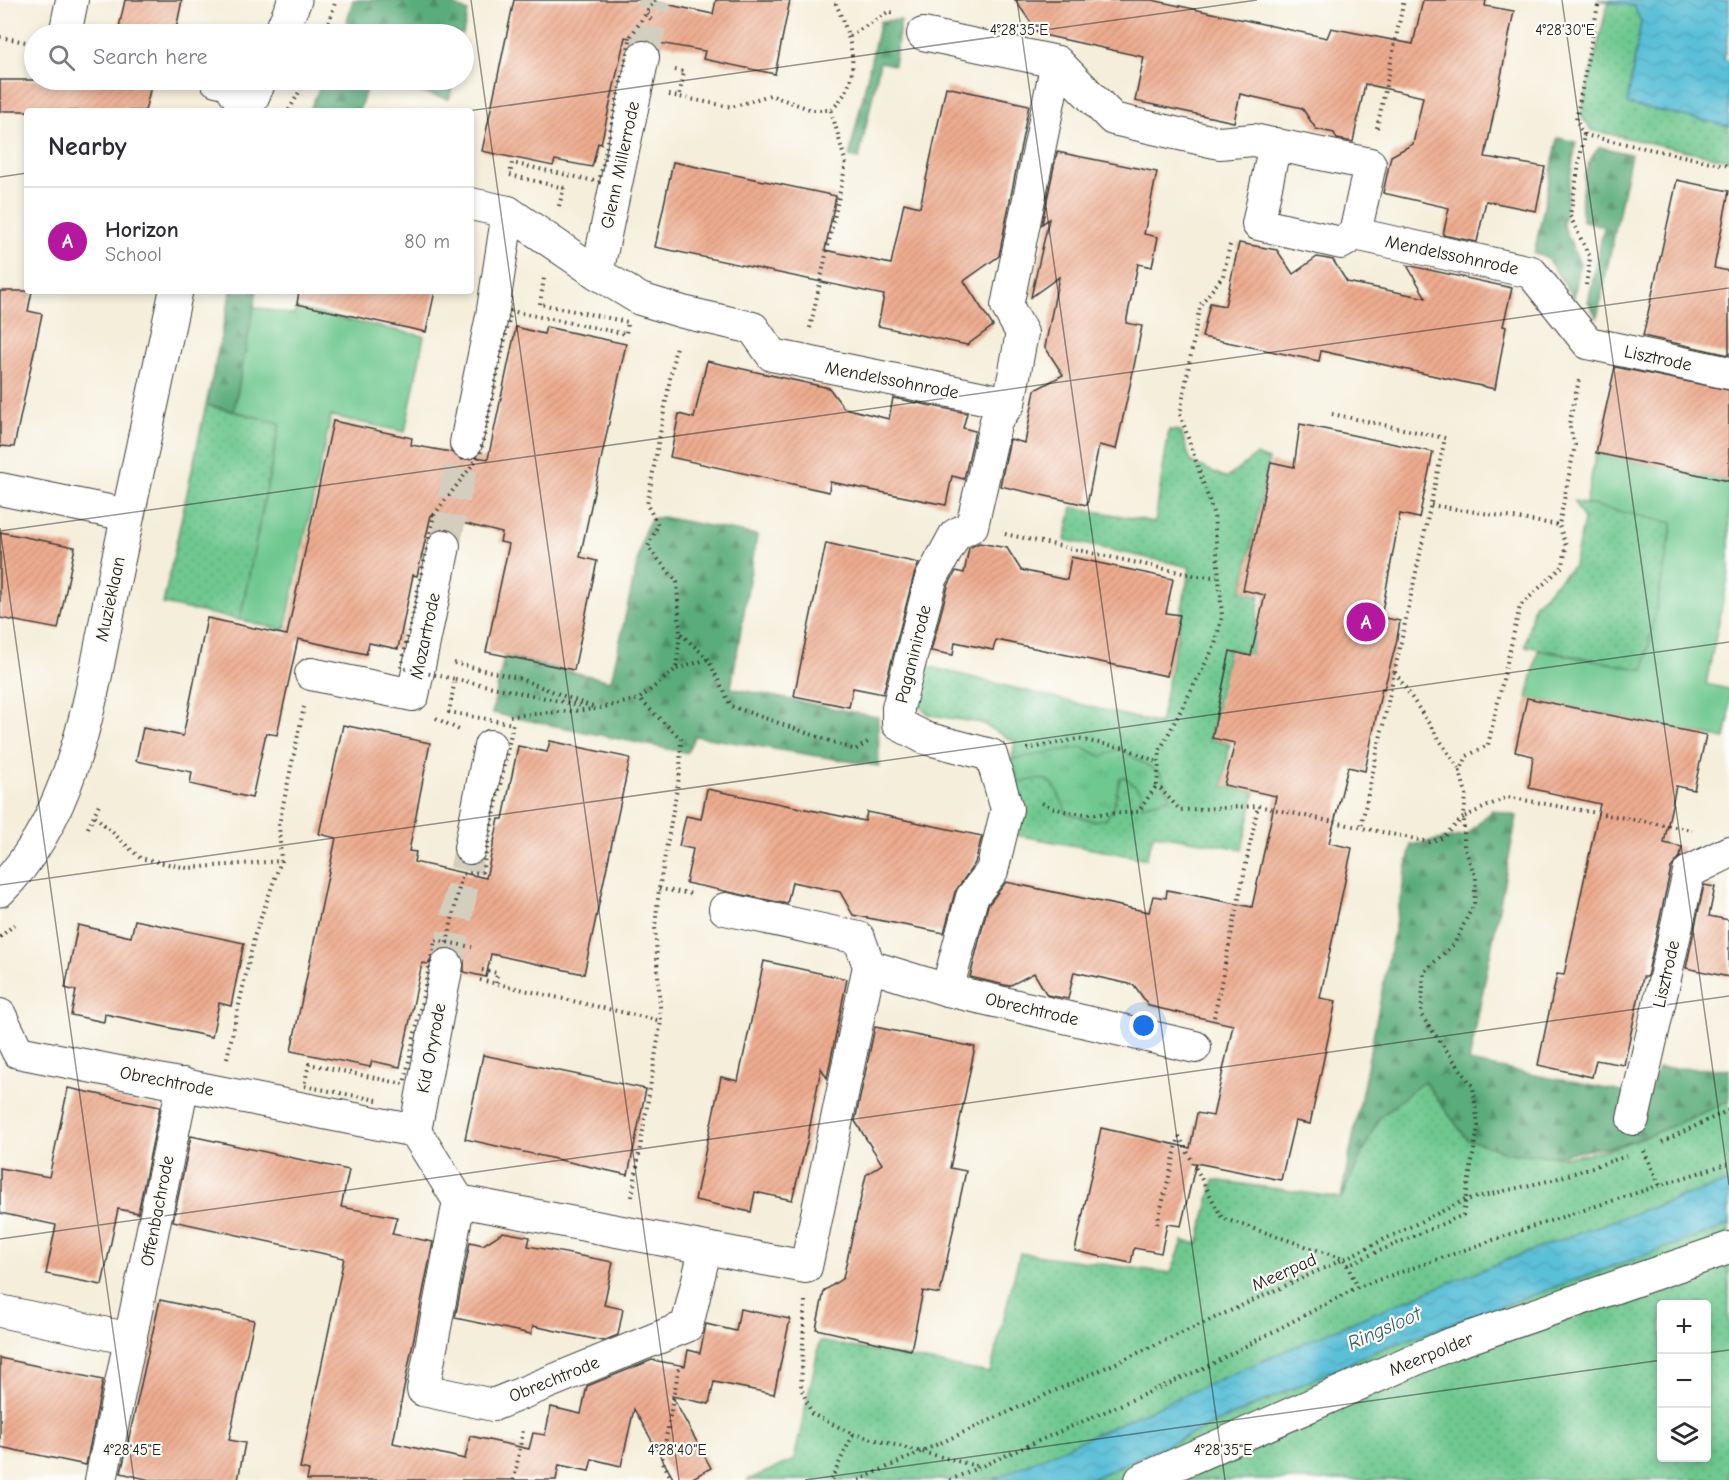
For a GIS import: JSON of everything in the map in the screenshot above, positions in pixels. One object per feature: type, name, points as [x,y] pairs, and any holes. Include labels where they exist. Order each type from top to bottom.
[{"type":"street","points":[[67,24],[72,0]]},
{"type":"street","points":[[284,24],[295,0]]},
{"type":"street","points":[[923,34],[1057,62],[1113,119],[1219,142],[1253,140],[1370,164],[1355,234]]},
{"type":"street","name":"Glenn Millerrode","points":[[597,273],[643,57]]},
{"type":"street","points":[[972,526],[996,421],[1009,403],[1022,333],[1007,306],[1057,62]]},
{"type":"street","points":[[233,90],[244,108]]},
{"type":"street","points":[[247,108],[255,90]]},
{"type":"street","points":[[1258,224],[1275,144]]},
{"type":"street","name":"Mendelssohnrode","points":[[474,205],[508,212],[597,273],[640,299],[682,312],[753,328],[772,355],[802,363],[1009,403]]},
{"type":"street","points":[[466,443],[492,316],[508,212]]},
{"type":"street","name":"Mendelssohnrode","points":[[1258,224],[1341,243],[1355,234],[1531,272],[1584,337]]},
{"type":"street","name":"Muzieklaan","points":[[0,890],[30,856],[46,827],[78,749],[175,294]]},
{"type":"street","name":"Lisztrode","points":[[1584,337],[1729,373]]},
{"type":"street","points":[[0,489],[128,515]]},
{"type":"street","name":"Paganinirode","points":[[972,526],[956,535],[931,579],[898,708],[898,724],[994,768]]},
{"type":"street","name":"Mozartrode","points":[[311,674],[413,695],[444,546]]},
{"type":"street","points":[[470,848],[490,746]]},
{"type":"street","points":[[948,990],[972,897],[992,871],[1007,809],[994,768]]},
{"type":"street","name":"Lisztrode","points":[[1633,1119],[1689,872],[1729,852]]},
{"type":"street","points":[[415,1131],[459,1202],[806,1268],[869,966],[859,938],[726,909]]},
{"type":"street","name":"Kid Oryrode","points":[[415,1131],[453,957]]},
{"type":"street","name":"Obrechtrode","points":[[869,966],[948,990],[1195,1047]]},
{"type":"street","name":"Obrechtrode","points":[[0,1015],[18,1052],[415,1131]]},
{"type":"street","name":"Offenbachrode","points":[[101,1480],[183,1084]]},
{"type":"street","name":"Obrechtrode","points":[[459,1202],[423,1390],[493,1405],[687,1326]]},
{"type":"street","name":"Meerpolder","points":[[1141,1480],[1448,1345],[1729,1248]]},
{"type":"street","points":[[687,1326],[705,1250]]},
{"type":"street","points":[[0,1311],[131,1339]]},
{"type":"path","points":[[328,24],[336,0]]},
{"type":"path","points":[[564,188],[510,175],[512,163],[599,182],[631,36],[655,0]]},
{"type":"path","points":[[831,110],[847,90],[853,68],[850,36],[836,4],[837,0]]},
{"type":"path","points":[[1370,164],[1404,0]]},
{"type":"path","points":[[1460,771],[1467,756],[1488,745],[1520,606],[1563,566],[1566,546],[1559,525],[1575,445],[1569,424],[1584,337],[1590,258],[1570,216],[1584,135],[1576,120],[1599,0]]},
{"type":"path","points":[[0,37],[24,42]]},
{"type":"path","points":[[679,97],[684,72]]},
{"type":"path","points":[[636,89],[732,107],[770,95],[812,110],[831,110]]},
{"type":"path","points":[[291,108],[301,90]]},
{"type":"path","points":[[802,363],[846,164],[831,110]]},
{"type":"path","points":[[1584,135],[1729,166]]},
{"type":"path","points":[[994,768],[1054,810],[1097,815],[1138,812],[1157,785],[1160,750],[1215,645],[1222,616],[1217,578],[1214,515],[1180,414],[1200,305],[1223,276],[1233,234],[1258,224]]},
{"type":"path","points":[[540,304],[628,322],[626,334],[511,311],[480,456],[434,515],[401,668],[596,709]]},
{"type":"path","points":[[676,669],[681,633],[677,582],[648,547],[658,525],[647,505],[682,312]]},
{"type":"path","points":[[1332,414],[1445,438],[1361,827]]},
{"type":"path","points":[[1431,505],[1559,525]]},
{"type":"path","points":[[972,526],[1197,576],[1217,578]]},
{"type":"path","points":[[681,633],[708,659],[731,706],[855,750],[898,724]]},
{"type":"path","points":[[421,656],[518,678],[596,709]]},
{"type":"path","points":[[413,695],[425,712],[490,746],[494,717],[596,709],[639,699],[676,669],[708,659]]},
{"type":"path","points":[[1347,1265],[1463,1215],[1478,1126],[1473,1087],[1421,1015],[1424,972],[1454,945],[1474,904],[1476,878],[1464,847],[1466,794],[1460,771],[1395,672]]},
{"type":"path","points":[[220,1091],[255,934],[281,861],[279,824],[311,674]]},
{"type":"path","points":[[453,957],[462,873],[482,872],[513,724],[449,711],[455,680]]},
{"type":"path","points":[[625,1234],[661,1021],[655,927],[659,889],[680,772],[681,740],[639,699]]},
{"type":"path","points":[[994,768],[1077,739],[1126,748],[1159,763]]},
{"type":"path","points":[[1157,785],[1180,810],[1258,806],[1429,842],[1442,838],[1464,817],[1507,797],[1694,831]]},
{"type":"path","points":[[1195,1047],[1212,1027],[1258,806]]},
{"type":"path","points":[[95,816],[140,858],[187,868],[281,861]]},
{"type":"path","points":[[376,1100],[304,1086],[309,1064],[404,1084],[435,940],[453,957],[496,983],[661,1021]]},
{"type":"path","points":[[496,983],[497,973]]},
{"type":"path","name":"Meerpad","points":[[859,1480],[920,1450],[1344,1259],[1465,1200],[1552,1180],[1644,1150],[1729,1110]]},
{"type":"path","points":[[1158,1224],[1179,1136],[1222,1218],[1344,1259],[1358,1287]]},
{"type":"path","points":[[1644,1150],[1660,1186]]},
{"type":"path","points":[[950,1480],[1204,1368],[1358,1287],[1522,1230],[1729,1163]]},
{"type":"path","points":[[806,1268],[801,1388],[812,1414],[853,1434],[980,1467]]},
{"type":"path","points":[[672,1480],[662,1460],[687,1326]]},
{"type":"path","points":[[831,1480],[853,1434]]},
{"type":"green space","points":[[353,0],[456,0],[454,5],[468,12],[465,24],[346,24]]},
{"type":"green space","points":[[1608,2],[1634,6],[1641,22],[1627,103],[1729,126],[1729,160],[1591,130],[1581,115]]},
{"type":"green space","points":[[901,20],[894,65],[880,62],[859,159],[849,157],[880,21]]},
{"type":"green space","points":[[318,90],[366,90],[360,108],[310,108]]},
{"type":"green space","points":[[409,90],[451,90],[449,99]]},
{"type":"green space","points":[[1558,138],[1576,142],[1563,224],[1580,264],[1574,298],[1546,257],[1534,254]]},
{"type":"green space","points":[[1600,147],[1631,154],[1597,318],[1588,302],[1604,226],[1583,221],[1582,192],[1586,171]]},
{"type":"green space","points":[[230,294],[256,294],[234,411],[206,405]]},
{"type":"green space","points":[[254,307],[294,315],[296,309],[424,336],[405,432],[331,416],[285,630],[240,620],[280,423],[234,411]]},
{"type":"green space","points":[[206,405],[280,423],[240,620],[163,604]]},
{"type":"green space","points":[[1169,430],[1181,431],[1191,462],[1227,478],[1256,455],[1269,460],[1242,591],[1260,596],[1251,654],[1229,649],[1210,739],[1230,744],[1223,786],[1255,792],[1242,849],[1154,834],[1146,859],[1011,834],[1010,769],[1015,742],[981,723],[930,715],[914,702],[922,665],[1160,724],[1190,567],[1065,540],[1072,507],[1155,522]]},
{"type":"green space","points":[[1596,453],[1729,481],[1729,573],[1706,684],[1729,689],[1729,717],[1725,739],[1527,698],[1538,650],[1644,670],[1673,523],[1586,504]]},
{"type":"green space","points":[[1574,501],[1673,523],[1644,670],[1525,646],[1534,605],[1574,565],[1584,520]]},
{"type":"green space","points":[[662,517],[757,535],[731,688],[878,717],[879,766],[695,736],[687,753],[492,713],[504,656],[611,681],[644,532],[651,519]]},
{"type":"green space","points":[[1082,747],[1102,757],[1119,748],[1161,774],[1170,798],[1142,805],[1141,791],[1125,777],[1120,778],[1113,809],[1106,819],[1092,821],[1067,813],[1051,782],[1040,779],[1018,782],[1012,759]]},
{"type":"green space","points":[[1492,810],[1517,816],[1469,1062],[1648,1097],[1658,1068],[1729,1069],[1729,1101],[1648,1136],[1615,1146],[1551,1156],[1508,1153],[1467,1139],[1424,1081],[1379,1118],[1341,1198],[1411,845],[1467,835]]},
{"type":"green space","points":[[1424,1081],[1467,1139],[1549,1156],[1570,1156],[1616,1147],[1665,1129],[1729,1101],[1729,1182],[1665,1202],[992,1480],[747,1480],[794,1460],[820,1341],[990,1373],[1020,1253],[1171,1273],[1183,1241],[1198,1244],[1214,1180],[1341,1198],[1379,1118]]},
{"type":"green space","points":[[1729,1225],[1729,1480],[1089,1480],[1376,1351]]},
{"type":"water","points":[[1597,0],[1729,0],[1729,31],[1724,59],[1729,61],[1729,126],[1627,104],[1641,22],[1634,6]]},
{"type":"water","name":"Ringsloot","points":[[1729,1182],[1729,1225],[1376,1351],[1089,1480],[992,1480],[1357,1320],[1542,1247]]},
{"type":"building","points":[[125,0],[182,0],[177,24],[120,24]]},
{"type":"building","points":[[514,0],[646,0],[713,14],[716,0],[790,0],[775,74],[703,59],[705,51],[625,37],[601,144],[598,143],[592,167],[555,160],[553,166],[482,151]]},
{"type":"building","points":[[1015,0],[1152,0],[1327,38],[1331,28],[1413,44],[1423,0],[1486,0],[1485,6],[1514,11],[1485,157],[1545,167],[1536,211],[1486,201],[1477,242],[1443,235],[1449,208],[1383,193],[1391,156],[1413,144],[1423,97],[1365,84],[1353,142],[1337,139],[1334,133],[1316,129],[1302,108],[1240,94],[1234,122],[1135,101],[1144,57],[1039,34]]},
{"type":"building","points":[[0,80],[24,80],[24,90],[150,90],[146,108],[24,108],[24,111],[0,111]]},
{"type":"building","points":[[946,87],[1029,105],[999,256],[964,281],[993,326],[967,345],[878,326],[884,295],[655,247],[673,162],[836,196],[825,250],[891,264],[904,203],[920,207]]},
{"type":"building","points":[[1057,152],[1157,172],[1144,234],[1158,237],[1152,267],[1138,264],[1126,323],[1142,326],[1131,381],[1116,449],[1099,445],[1087,505],[1000,486],[1010,439],[1025,443],[1035,390],[1063,375],[1045,347],[1059,277],[1031,297],[1049,219],[1042,224]]},
{"type":"building","points":[[1677,180],[1729,191],[1714,268],[1729,271],[1729,355],[1643,336]]},
{"type":"building","points":[[1239,243],[1277,250],[1293,274],[1317,257],[1333,260],[1347,282],[1426,298],[1407,265],[1512,288],[1503,326],[1506,327],[1495,389],[1321,351],[1319,361],[1202,337],[1210,303],[1225,306]]},
{"type":"building","points":[[0,291],[24,291],[24,294],[31,294],[28,311],[42,314],[14,447],[0,446]]},
{"type":"building","points":[[299,294],[434,294],[426,332],[297,304]]},
{"type":"building","points":[[516,327],[544,334],[546,327],[626,344],[580,557],[597,561],[574,670],[486,652],[509,544],[500,542],[502,533],[431,515],[417,576],[413,575],[398,649],[369,643],[366,654],[298,639],[277,735],[266,733],[252,798],[190,784],[192,772],[136,761],[143,728],[183,736],[207,618],[287,635],[333,421],[412,438],[411,445],[451,452],[462,460],[476,457],[488,459]]},
{"type":"building","points":[[707,361],[829,388],[844,408],[889,419],[893,398],[967,413],[963,428],[975,431],[964,479],[952,476],[946,505],[830,482],[829,492],[670,457],[679,414],[694,418]]},
{"type":"building","points":[[1615,367],[1729,390],[1729,481],[1596,453]]},
{"type":"building","points":[[1300,424],[1433,452],[1419,518],[1400,514],[1381,617],[1400,621],[1384,689],[1382,688],[1365,771],[1348,767],[1329,843],[1352,848],[1320,998],[1336,1001],[1310,1124],[1295,1121],[1281,1180],[1196,1163],[1181,1226],[1167,1224],[1161,1253],[1134,1248],[1131,1263],[1075,1251],[1101,1128],[1190,1148],[1197,1113],[1213,1116],[1233,1025],[1149,1006],[1134,985],[1074,972],[1068,999],[1047,995],[1034,973],[1009,986],[970,977],[988,905],[1006,882],[1149,912],[1153,896],[1166,898],[1167,890],[1252,907],[1276,796],[1224,785],[1235,743],[1212,738],[1230,651],[1251,656],[1265,595],[1243,590],[1271,462],[1294,467]]},
{"type":"building","points":[[0,532],[75,547],[58,629],[0,618]]},
{"type":"building","points":[[826,543],[919,563],[883,694],[853,688],[849,707],[794,696]]},
{"type":"building","points":[[979,543],[1007,548],[1021,570],[1067,580],[1071,557],[1173,579],[1166,613],[1180,615],[1167,676],[996,640],[993,650],[955,642],[953,655],[931,651],[948,586],[956,571],[964,573],[969,548]]},
{"type":"building","points":[[1527,698],[1706,735],[1694,790],[1676,786],[1664,843],[1682,847],[1680,857],[1671,868],[1647,977],[1643,977],[1624,1065],[1596,1060],[1592,1077],[1538,1065],[1557,974],[1564,975],[1600,804],[1529,788],[1533,756],[1515,752]]},
{"type":"building","points":[[343,725],[430,743],[409,851],[416,852],[414,862],[486,878],[499,819],[503,819],[518,746],[547,752],[550,741],[630,758],[584,974],[491,954],[486,977],[464,972],[464,960],[459,952],[451,948],[441,948],[433,954],[429,964],[422,963],[400,1067],[372,1061],[370,1067],[291,1051],[336,838],[319,834]]},
{"type":"building","points":[[707,789],[865,821],[867,812],[982,836],[975,863],[955,892],[944,933],[853,915],[840,892],[792,882],[787,904],[686,883],[693,849],[679,846],[686,816],[701,819]]},
{"type":"building","points":[[1704,885],[1715,887],[1709,916],[1729,920],[1729,977],[1686,968]]},
{"type":"building","points":[[135,920],[244,943],[231,1006],[219,1003],[212,1037],[105,1014],[104,1022],[71,1015],[76,991],[65,988],[78,925],[131,937]]},
{"type":"building","points":[[764,961],[847,979],[827,1078],[821,1068],[807,1142],[792,1200],[755,1192],[751,1212],[695,1200],[721,1077],[738,1081]]},
{"type":"building","points":[[875,1027],[975,1047],[950,1168],[966,1171],[940,1294],[923,1291],[911,1350],[816,1329],[824,1291],[843,1278],[866,1175],[882,1164],[855,1121]]},
{"type":"building","points":[[483,1055],[646,1089],[628,1175],[465,1139]]},
{"type":"building","points":[[68,1088],[160,1107],[138,1213],[118,1209],[102,1285],[46,1274],[56,1225],[0,1213],[0,1168],[49,1177]]},
{"type":"building","points":[[191,1136],[349,1170],[341,1207],[397,1217],[392,1234],[433,1242],[393,1443],[465,1459],[470,1436],[529,1449],[533,1433],[545,1435],[551,1407],[581,1414],[587,1386],[652,1360],[685,1366],[688,1350],[700,1353],[706,1324],[736,1331],[740,1309],[790,1319],[774,1394],[714,1382],[709,1404],[672,1396],[711,1468],[689,1480],[674,1480],[634,1409],[621,1466],[592,1459],[589,1471],[559,1465],[556,1480],[307,1480],[309,1470],[300,1468],[344,1258],[173,1221]]},
{"type":"building","points":[[503,1232],[530,1237],[528,1246],[613,1262],[604,1305],[623,1309],[618,1335],[603,1341],[533,1326],[531,1334],[455,1318],[470,1242],[483,1245]]},
{"type":"building","points":[[160,1300],[254,1320],[229,1440],[245,1443],[238,1480],[150,1480],[121,1473]]},
{"type":"building","points":[[0,1358],[103,1380],[86,1465],[0,1447]]},
{"type":"tunnel","points":[[643,57],[655,0]]},
{"type":"tunnel","points":[[444,546],[466,443]]},
{"type":"tunnel","points":[[447,965],[470,848]]},
{"type":"place","name":"Horizon","points":[[1366,622]]}]
